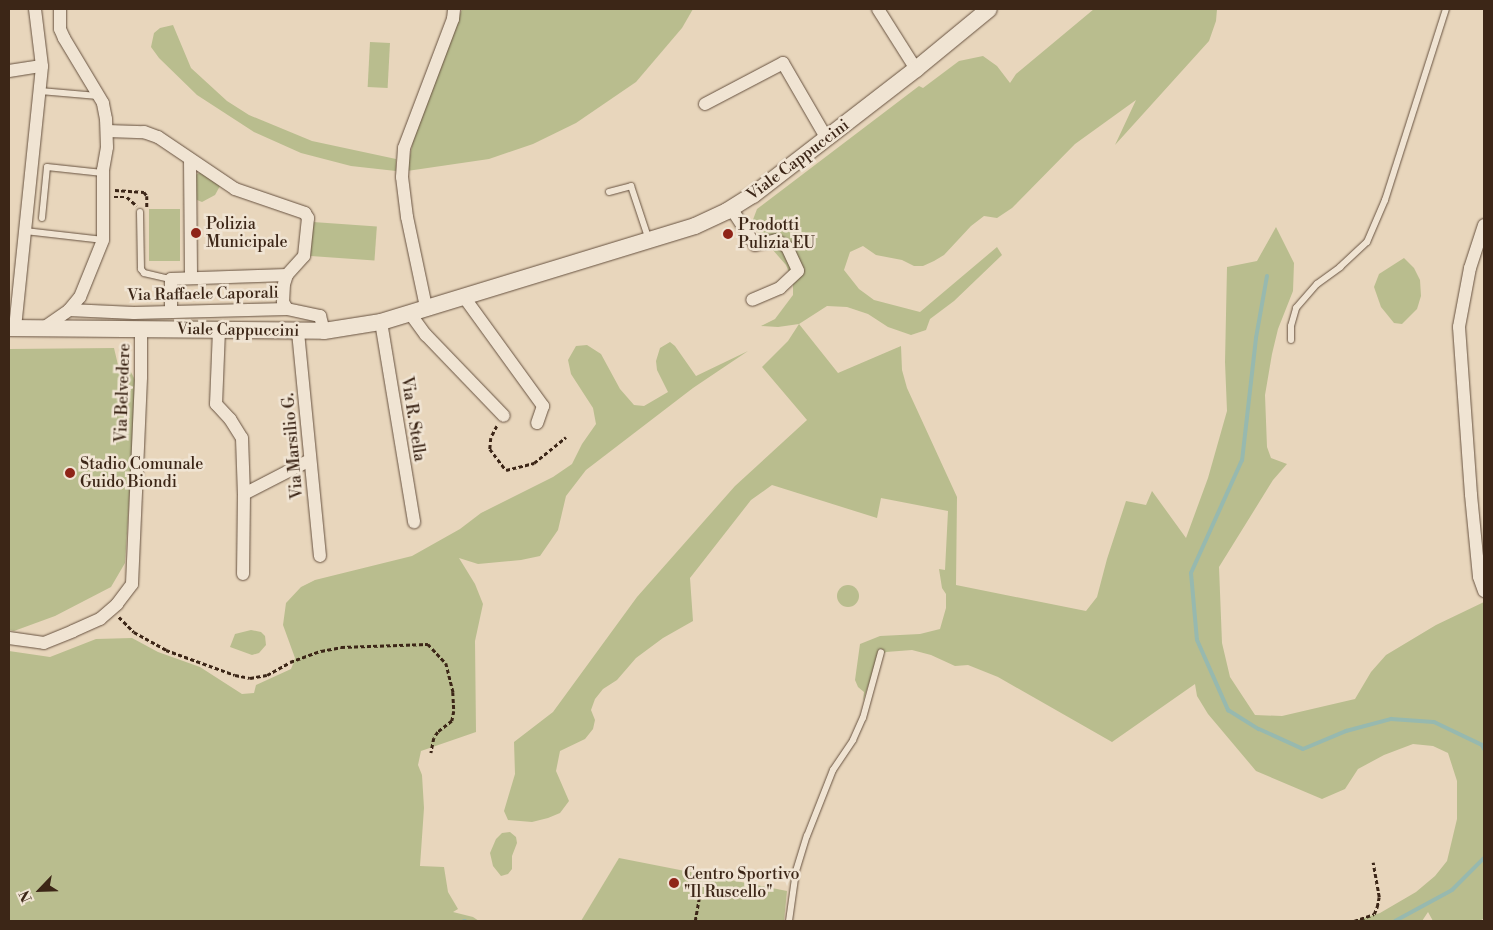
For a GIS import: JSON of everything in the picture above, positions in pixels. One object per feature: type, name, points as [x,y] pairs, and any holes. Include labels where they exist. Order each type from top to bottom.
[{"type":"street","points":[[12,328],[25,231],[42,66],[35,9]]},
{"type":"street","points":[[45,327],[69,310],[80,297],[103,240],[107,193],[103,173],[107,131],[103,103],[64,38],[60,29],[60,9]]},
{"type":"street","points":[[426,307],[406,217],[402,177],[404,148],[453,19],[454,9]]},
{"type":"street","points":[[878,9],[916,69]]},
{"type":"street","name":"Viale Cappuccini","points":[[12,328],[324,331],[381,322],[408,312],[464,297],[695,226],[753,195],[916,69],[989,9]]},
{"type":"street","points":[[706,104],[783,63],[827,139]]},
{"type":"street","points":[[9,71],[42,66]]},
{"type":"street","points":[[107,131],[144,132],[158,137],[235,189],[305,212],[308,218],[304,256],[287,275],[284,284],[283,302],[287,309]]},
{"type":"street","points":[[190,158],[191,278]]},
{"type":"street","points":[[731,208],[755,245],[776,240],[787,247],[798,272],[780,288],[752,300]]},
{"type":"street","points":[[1484,225],[1481,247],[1470,268],[1459,327],[1471,495],[1479,577],[1484,592]]},
{"type":"street","points":[[170,312],[171,278],[287,275]]},
{"type":"street","points":[[464,297],[544,406],[537,423]]},
{"type":"street","name":"Via Raffaele Caporali","points":[[69,310],[170,312],[287,309],[320,316],[324,331]]},
{"type":"street","points":[[408,312],[426,335],[504,416]]},
{"type":"street","name":"Via R. Stella","points":[[381,322],[414,522]]},
{"type":"street","name":"Via Belvedere","points":[[9,638],[44,643],[100,619],[132,584],[141,329]]},
{"type":"street","points":[[219,330],[216,404],[230,419],[242,438],[244,494],[243,574]]},
{"type":"street","name":"Via Marsilio G.","points":[[298,332],[320,556]]},
{"type":"street","points":[[244,494],[310,460]]},
{"type":"lane","points":[[1291,340],[1291,326],[1296,308],[1317,284],[1340,267],[1367,242],[1385,200],[1446,9]]},
{"type":"lane","points":[[40,91],[99,96]]},
{"type":"lane","points":[[42,218],[47,167],[103,173]]},
{"type":"lane","points":[[609,192],[631,186],[649,241]]},
{"type":"lane","points":[[139,210],[142,269],[144,273],[171,278]]},
{"type":"lane","points":[[25,231],[103,240]]},
{"type":"lane","points":[[789,921],[796,871],[807,836],[833,770],[853,740],[863,718],[881,652]]},
{"type":"path","points":[[144,192],[148,207],[139,210],[132,199],[107,193],[144,192]]},
{"type":"path","points":[[504,416],[489,443],[490,449],[506,470],[534,463],[566,437]]},
{"type":"path","points":[[112,608],[123,622],[149,641],[190,659],[250,678],[267,675],[290,662],[321,651],[341,647],[428,644],[446,663],[453,692],[454,711],[452,721],[438,732],[434,738],[430,754]]},
{"type":"path","points":[[1354,921],[1374,914],[1377,908],[1379,897],[1372,863]]},
{"type":"path","points":[[695,921],[700,893]]},
{"type":"green space","points":[[462,9],[693,9],[682,28],[636,82],[576,123],[533,144],[489,159],[407,171],[413,141]]},
{"type":"green space","points":[[1094,9],[1217,9],[1216,21],[1209,41],[1115,145],[1136,100],[1075,144],[1012,208],[997,218],[984,216],[971,226],[944,255],[934,261],[923,266],[914,266],[902,260],[876,255],[863,246],[850,252],[844,270],[859,289],[874,300],[920,312],[997,247],[1002,255],[954,301],[930,319],[926,330],[911,335],[888,327],[868,314],[847,307],[827,306],[799,324],[778,327],[761,326],[775,319],[793,295],[793,282],[786,265],[751,225],[757,209],[919,86],[923,88],[959,61],[983,56],[997,66],[1010,83],[1016,74]]},
{"type":"green space","points":[[173,25],[191,68],[227,101],[249,115],[312,141],[396,159],[396,171],[351,166],[301,153],[254,132],[197,95],[159,58],[151,47],[154,33],[160,28]]},
{"type":"green space","points":[[370,42],[390,43],[388,88],[368,87]]},
{"type":"green space","points":[[199,173],[205,173],[220,186],[215,195],[202,202],[192,198],[194,176]]},
{"type":"green space","points":[[149,209],[180,209],[180,261],[149,261]]},
{"type":"green space","points":[[313,222],[377,226],[374,260],[311,256]]},
{"type":"green space","points":[[1276,227],[1294,263],[1293,291],[1278,329],[1265,395],[1267,447],[1271,458],[1287,464],[1273,480],[1219,567],[1222,643],[1230,677],[1255,715],[1282,716],[1355,699],[1371,672],[1386,655],[1436,625],[1484,602],[1484,918],[1480,921],[1433,921],[1428,912],[1422,921],[1354,921],[1380,913],[1416,892],[1435,876],[1447,861],[1457,819],[1457,781],[1448,753],[1433,746],[1413,744],[1384,755],[1358,769],[1345,789],[1322,799],[1256,771],[1208,714],[1197,696],[1195,684],[1112,742],[998,677],[968,665],[955,666],[931,655],[912,650],[886,652],[878,657],[863,701],[864,692],[858,687],[855,680],[860,644],[880,636],[920,634],[940,629],[946,608],[946,594],[942,588],[939,569],[945,570],[948,511],[881,498],[877,518],[772,485],[751,500],[690,578],[693,621],[663,638],[636,658],[617,680],[603,689],[595,699],[591,710],[595,720],[593,729],[585,739],[560,751],[556,771],[569,801],[560,813],[532,822],[508,820],[504,811],[515,774],[514,742],[553,712],[637,597],[735,486],[807,420],[762,367],[788,341],[799,324],[838,373],[901,346],[902,370],[907,388],[957,497],[956,585],[1086,611],[1097,597],[1126,501],[1146,505],[1152,491],[1186,538],[1208,478],[1227,411],[1225,362],[1227,267],[1257,261]]},
{"type":"green space","points":[[1404,258],[1414,268],[1420,280],[1421,296],[1417,309],[1402,324],[1394,323],[1381,307],[1374,287],[1379,274]]},
{"type":"green space","points":[[670,342],[675,346],[696,376],[748,351],[693,388],[586,470],[566,496],[558,530],[540,556],[521,560],[478,564],[459,558],[475,584],[483,604],[475,641],[476,732],[421,751],[418,765],[422,775],[424,808],[420,866],[444,867],[448,892],[458,909],[453,912],[473,917],[479,921],[9,921],[9,651],[50,657],[96,639],[132,638],[158,652],[200,667],[242,694],[254,693],[256,685],[291,669],[295,658],[283,625],[286,603],[301,587],[315,580],[412,556],[460,529],[481,513],[553,477],[572,464],[582,444],[596,424],[593,408],[571,374],[568,360],[576,346],[587,345],[601,354],[620,389],[634,405],[644,406],[668,392],[657,370],[656,361],[660,348]]},
{"type":"green space","name":"Stadio Comunale Guido Biondi","points":[[114,348],[118,365],[127,364],[137,384],[125,563],[111,587],[55,616],[14,631],[9,630],[9,349]]},
{"type":"green space","points":[[848,585],[856,588],[859,596],[856,604],[848,607],[840,604],[837,596],[840,588]]},
{"type":"green space","points":[[251,630],[261,632],[265,636],[266,645],[259,653],[252,655],[230,647],[235,634]]},
{"type":"green space","points":[[510,832],[516,837],[517,843],[512,856],[512,869],[508,874],[501,876],[493,866],[490,853],[496,839],[502,833]]},
{"type":"green space","name":"Centro Sportivo \"Il Ruscello\"","points":[[619,858],[787,891],[784,921],[581,921]]},
{"type":"waterway","points":[[1267,276],[1256,338],[1242,460],[1191,573],[1197,640],[1228,710],[1259,729],[1303,749],[1346,731],[1391,719],[1434,722],[1482,745],[1484,749]]},
{"type":"waterway","points":[[1395,921],[1452,890],[1484,858]]},
{"type":"place","name":"Polizia Municipale","points":[[196,233]]},
{"type":"place","name":"Prodotti Pulizia EU","points":[[728,234]]},
{"type":"place","name":"Stadio Comunale Guido Biondi","points":[[70,473]]},
{"type":"place","name":"Centro Sportivo \"Il Ruscello\"","points":[[674,883]]}]
